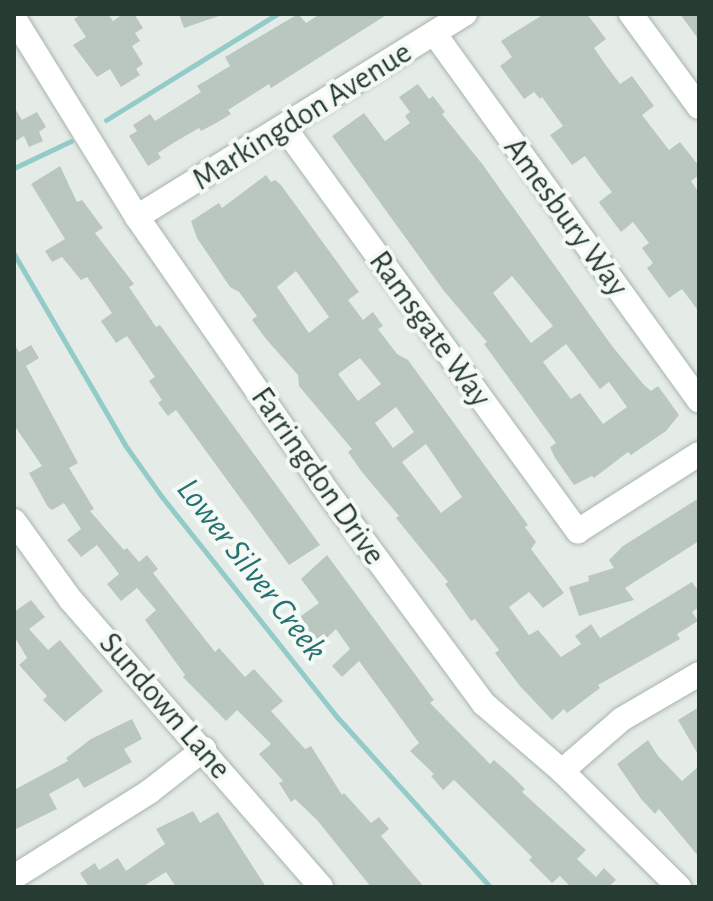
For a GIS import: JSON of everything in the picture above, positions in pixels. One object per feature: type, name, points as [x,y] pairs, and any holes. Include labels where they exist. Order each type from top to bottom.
[{"type":"street","name":"Markingdon Avenue","points":[[137,217],[465,14]]},
{"type":"street","points":[[631,14],[699,107]]},
{"type":"street","name":"Farringdon Drive","points":[[14,18],[137,217],[321,483],[484,704],[562,771],[679,887]]},
{"type":"street","name":"Amesbury Way","points":[[434,33],[699,400]]},
{"type":"street","name":"Ramsgate Way","points":[[284,127],[578,531],[699,454]]},
{"type":"street","name":"Sundown Lane","points":[[14,521],[70,599],[204,749],[321,887]]},
{"type":"street","points":[[562,771],[622,719],[699,674]]},
{"type":"street","points":[[14,877],[149,792],[204,749]]},
{"type":"building","points":[[82,14],[108,14],[113,21],[123,14],[134,14],[143,28],[135,33],[140,41],[132,46],[143,64],[136,69],[140,75],[121,87],[110,69],[97,77],[73,45],[86,37],[74,19]]},
{"type":"building","points":[[179,14],[219,14],[219,16],[184,28]]},
{"type":"building","points":[[298,14],[306,23],[320,14],[388,14],[271,88],[269,84],[228,110],[231,114],[218,122],[201,131],[199,128],[175,142],[158,153],[161,158],[148,166],[129,136],[137,131],[133,125],[150,114],[155,121],[201,92],[197,86],[230,66],[225,57]]},
{"type":"building","points":[[544,14],[587,14],[606,39],[594,48],[605,64],[620,84],[632,76],[654,106],[642,115],[669,150],[680,142],[699,166],[699,175],[691,181],[699,193],[699,312],[682,289],[669,298],[647,268],[653,263],[642,248],[649,243],[633,222],[621,232],[600,204],[612,192],[585,156],[572,165],[550,135],[563,126],[542,97],[540,99],[534,92],[524,99],[500,66],[512,57],[501,41]]},
{"type":"building","points":[[680,14],[699,14],[699,40]]},
{"type":"building","points":[[418,84],[429,99],[433,96],[445,112],[442,114],[483,165],[612,346],[644,385],[651,391],[658,386],[679,415],[666,431],[631,455],[628,452],[594,478],[592,476],[574,485],[550,447],[556,443],[484,344],[487,342],[444,291],[332,136],[364,113],[385,141],[410,123],[405,116],[410,112],[399,97]],"holes":[[[512,276],[553,326],[531,343],[493,293]],[[566,344],[600,389],[609,382],[627,407],[603,424],[580,393],[571,399],[543,362]]]},
{"type":"building","points":[[14,107],[22,120],[37,112],[46,127],[39,132],[43,141],[29,147],[24,136],[14,142]]},
{"type":"building","points":[[60,166],[77,202],[82,200],[103,228],[95,233],[134,284],[129,287],[156,327],[160,325],[320,545],[289,565],[176,410],[168,416],[158,403],[162,400],[149,381],[155,377],[127,336],[116,343],[101,321],[112,313],[87,277],[81,280],[62,257],[52,262],[45,251],[65,239],[31,184]]},
{"type":"building","points":[[266,175],[271,182],[275,180],[281,185],[359,292],[348,300],[363,320],[373,312],[383,326],[378,329],[397,354],[408,360],[528,525],[525,527],[536,542],[531,549],[564,593],[543,608],[529,592],[509,607],[529,635],[538,630],[561,657],[581,644],[575,636],[591,624],[600,638],[692,582],[699,592],[699,607],[692,612],[698,621],[677,634],[680,639],[598,685],[600,688],[567,713],[564,709],[552,720],[519,685],[495,653],[499,650],[475,619],[471,621],[445,584],[448,582],[362,472],[348,452],[352,449],[299,386],[298,375],[266,339],[252,320],[257,316],[239,292],[230,287],[197,238],[191,221],[219,203],[222,208]],"holes":[[[296,271],[329,317],[309,333],[277,287]],[[360,358],[381,384],[358,401],[338,374]],[[396,407],[414,432],[393,448],[375,423]],[[426,444],[462,497],[441,513],[402,462]]]},
{"type":"building","points":[[14,344],[19,352],[31,345],[39,358],[26,366],[78,463],[69,468],[94,509],[90,511],[124,550],[127,548],[139,562],[147,555],[158,569],[153,573],[215,652],[219,648],[245,677],[254,669],[283,701],[271,711],[305,749],[311,746],[342,795],[344,793],[371,823],[379,817],[389,829],[381,836],[424,887],[371,887],[317,820],[295,799],[291,802],[279,783],[283,781],[259,754],[271,744],[237,710],[226,721],[183,677],[185,675],[145,620],[156,610],[137,588],[121,601],[107,584],[119,574],[97,545],[81,557],[67,540],[81,529],[64,503],[52,510],[48,507],[29,473],[42,466],[14,425]]},
{"type":"building","points":[[699,498],[699,541],[625,588],[634,600],[579,616],[569,587],[589,581],[588,576],[614,568],[609,560],[623,546]]},
{"type":"building","points":[[327,555],[434,700],[430,703],[490,764],[494,760],[513,777],[525,789],[522,792],[586,850],[577,859],[596,877],[604,868],[616,880],[608,887],[571,887],[560,876],[552,883],[529,860],[532,857],[454,780],[443,790],[431,776],[434,774],[410,751],[419,743],[359,661],[342,677],[332,666],[350,649],[336,629],[316,648],[302,632],[294,621],[319,603],[301,579]]},
{"type":"building","points":[[31,600],[45,617],[29,629],[48,650],[60,640],[103,691],[65,722],[43,700],[47,696],[19,665],[27,658],[14,636],[14,612]]},
{"type":"building","points":[[699,707],[699,756],[678,720]]},
{"type":"building","points":[[132,719],[142,739],[124,749],[132,762],[84,788],[78,778],[49,794],[57,809],[14,830],[14,790],[68,761],[66,758],[91,739]]},
{"type":"building","points":[[648,740],[658,756],[682,781],[699,766],[699,857],[659,809],[655,814],[641,799],[617,764]]},
{"type":"building","points":[[193,811],[200,823],[218,812],[266,887],[176,887],[166,872],[142,887],[89,887],[80,873],[95,863],[99,870],[118,858],[126,871],[165,844],[156,829]]},
{"type":"waterway","points":[[106,120],[277,14]]},
{"type":"waterway","points":[[14,168],[71,141]]},
{"type":"waterway","name":"Lower Silver Creek","points":[[14,254],[125,445],[162,497],[338,718],[490,887]]}]
